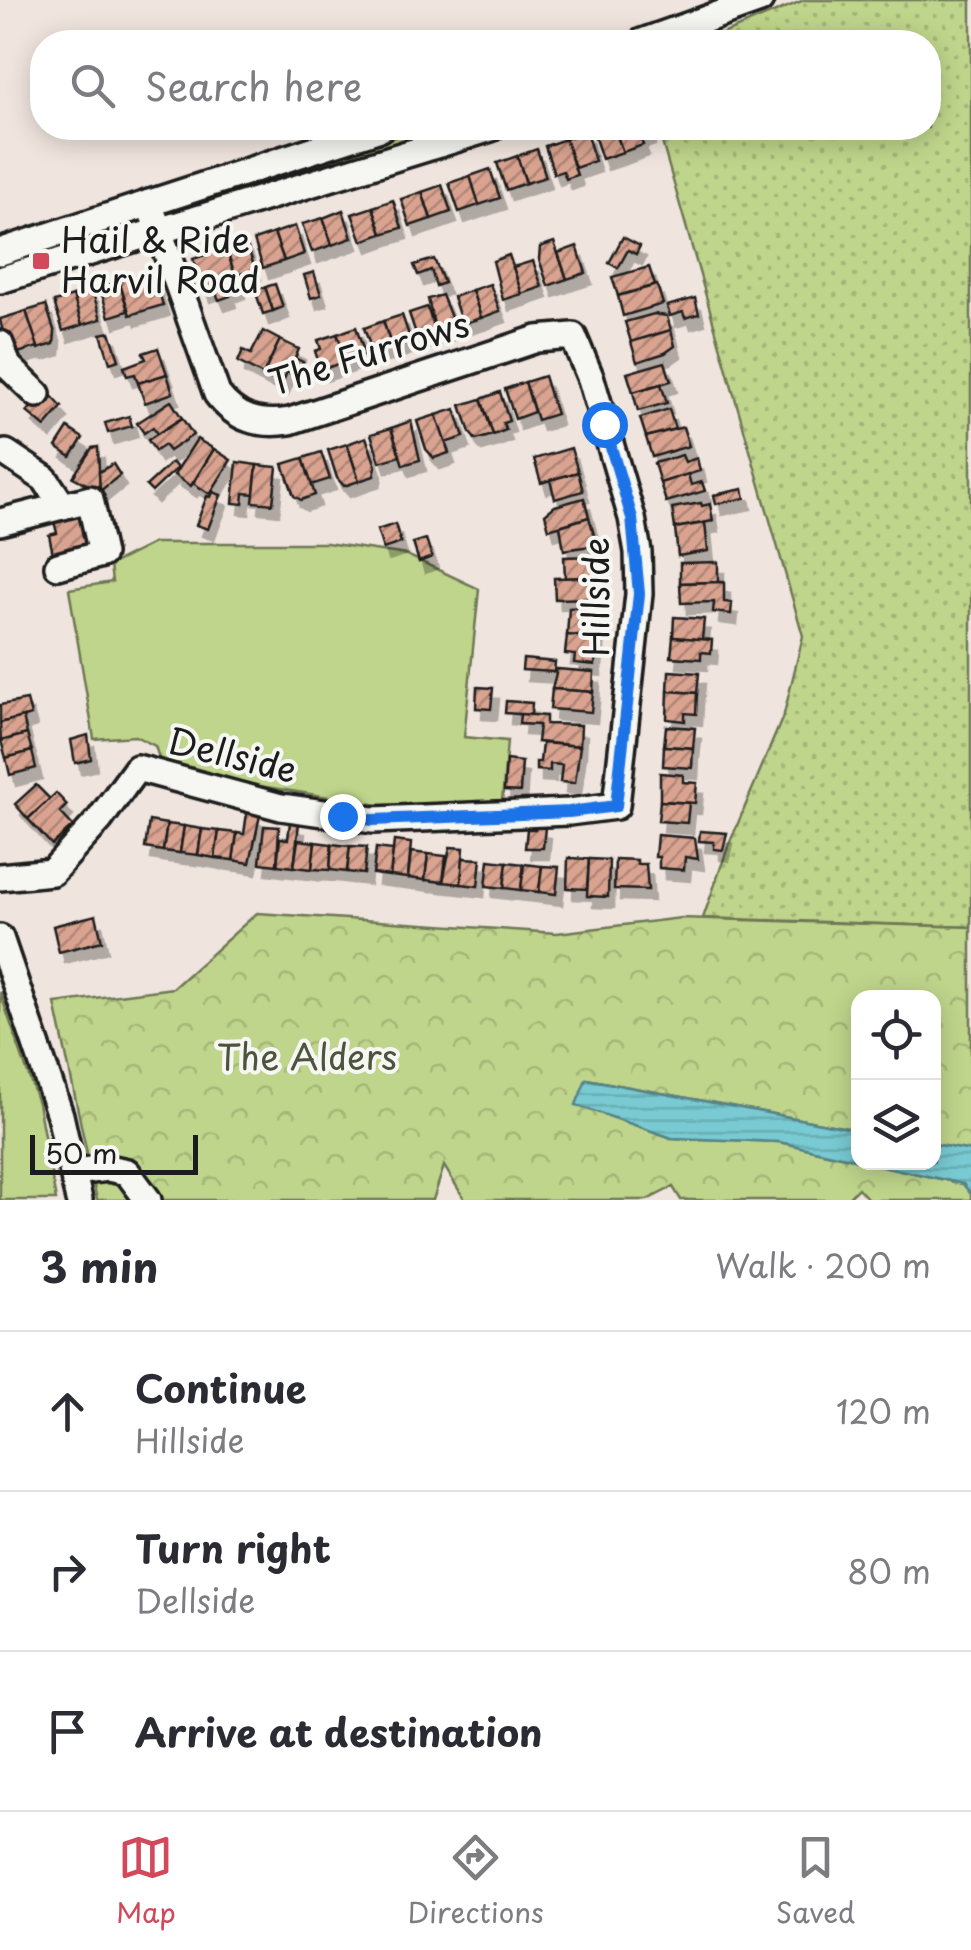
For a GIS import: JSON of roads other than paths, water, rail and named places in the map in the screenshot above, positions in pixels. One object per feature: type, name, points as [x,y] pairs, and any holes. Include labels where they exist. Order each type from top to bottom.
[{"type":"street","points":[[676,30],[760,0]]},
{"type":"street","points":[[0,252],[343,140]]},
{"type":"street","points":[[0,280],[452,140]]},
{"type":"street","name":"The Furrows","points":[[149,202],[217,394],[234,412],[258,423],[290,421],[537,339],[573,336]]},
{"type":"street","name":"Hillside","points":[[573,336],[591,379],[632,518],[638,552],[636,640],[616,806]]},
{"type":"street","points":[[0,344],[8,366],[37,394]]},
{"type":"street","points":[[6,454],[45,479],[62,506]]},
{"type":"street","points":[[0,522],[90,499],[102,554],[58,566]]},
{"type":"street","name":"Dellside","points":[[0,877],[52,872],[74,851],[136,768],[281,807],[373,820],[569,812],[616,806]]},
{"type":"street","points":[[0,938],[60,1115],[79,1200]]},
{"type":"street","points":[[74,1172],[108,1168],[126,1172],[148,1200]]},
{"type":"water","points":[[586,1079],[851,1129],[851,1158],[779,1142],[672,1138],[576,1105]]},
{"type":"water","points":[[941,1145],[971,1151],[971,1194],[963,1184],[900,1170],[941,1170]]},
{"type":"place","name":"Hail & Ride Harvil Road","points":[[41,261]]},
{"type":"park label","name":"The Alders","points":[[307,1058]]}]
